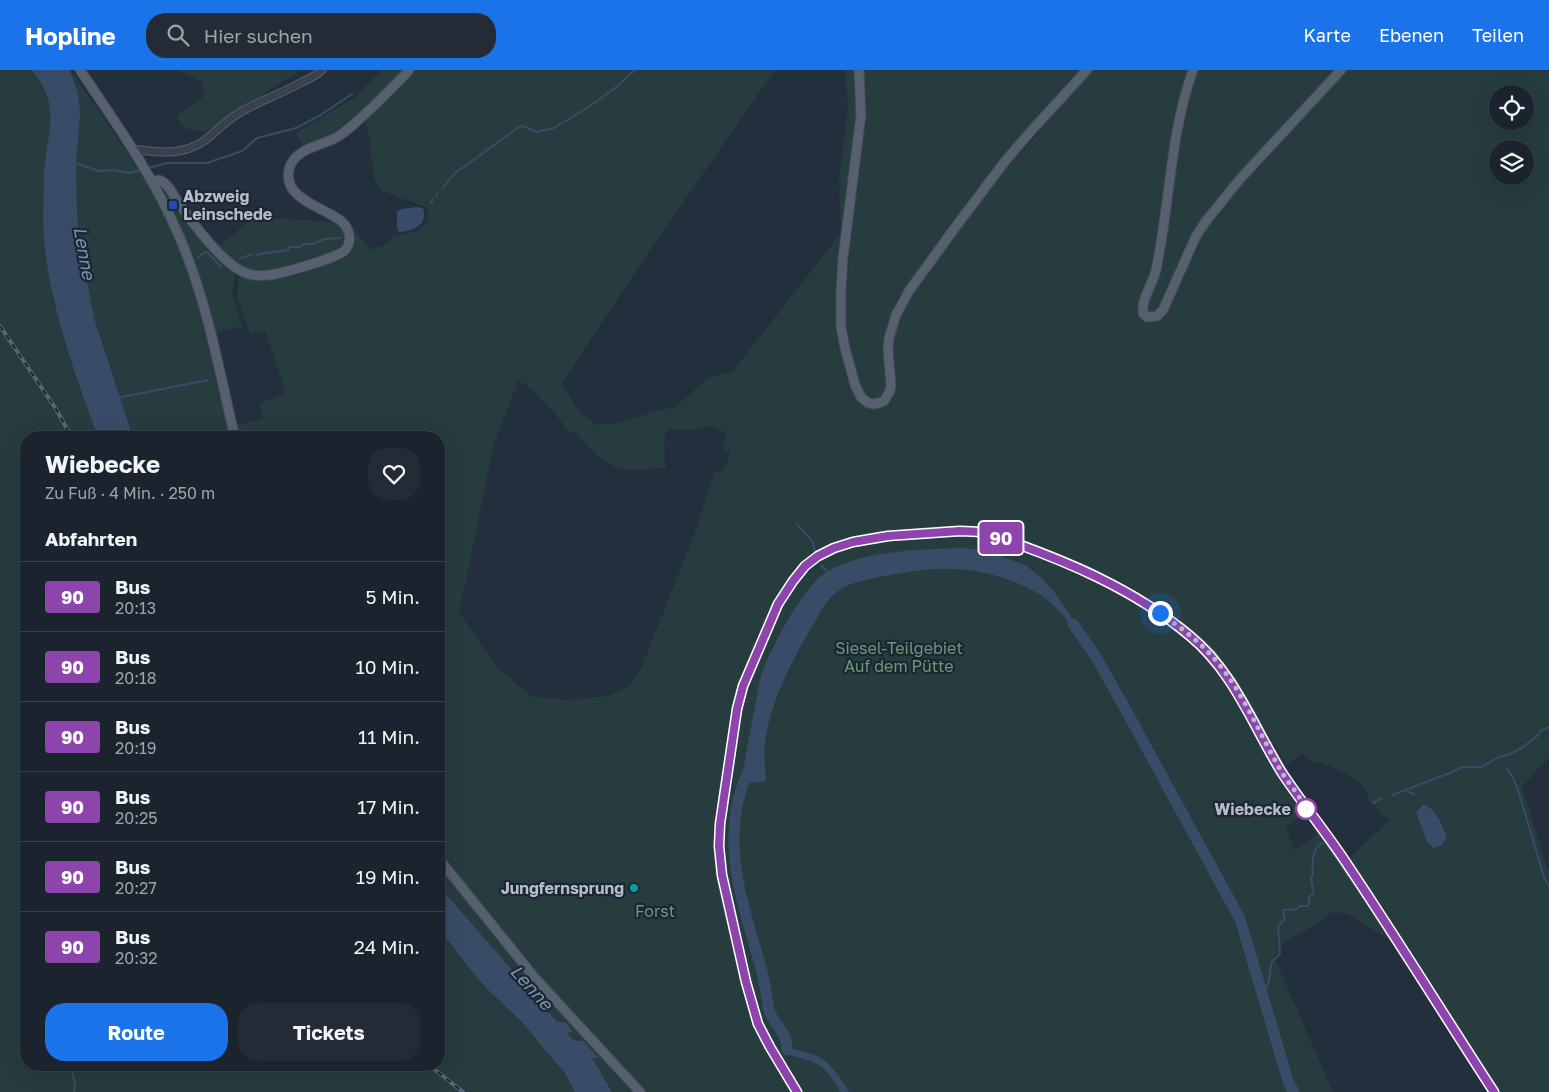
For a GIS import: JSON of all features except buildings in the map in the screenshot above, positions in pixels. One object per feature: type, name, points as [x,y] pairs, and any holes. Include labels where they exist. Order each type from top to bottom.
[{"type":"main road","points":[[80,70],[144,167],[180,237],[210,328],[233,431]]},
{"type":"main road","points":[[153,183],[159,180],[164,182],[220,255],[233,266],[247,274],[257,276],[270,275],[340,253],[346,249],[350,240],[347,227],[340,220],[296,193],[289,182],[289,169],[301,153],[332,140],[345,132],[409,70]]},
{"type":"main road","points":[[859,70],[861,116],[843,258],[841,327],[855,385],[861,397],[868,403],[875,404],[884,401],[890,392],[888,351],[890,338],[896,315],[909,291],[1006,160],[1088,70]]},
{"type":"main road","points":[[1193,70],[1177,128],[1156,272],[1142,306],[1143,313],[1148,317],[1157,316],[1163,310],[1196,236],[1221,201],[1341,70]]},
{"type":"main road","points":[[797,1092],[758,1024],[746,982],[722,875],[719,846],[720,824],[736,718],[743,686],[778,604],[805,566],[818,556],[840,546],[876,537],[970,531],[995,536],[1089,572],[1150,606],[1191,636],[1211,654],[1232,683],[1282,772],[1371,901],[1494,1092]]},
{"type":"main road","points":[[445,866],[535,978],[640,1092]]},
{"type":"street","points":[[132,149],[160,152],[189,149],[202,143],[232,118],[245,110],[293,88],[322,70]]},
{"type":"green space","points":[[0,70],[32,70],[47,97],[50,109],[45,159],[43,228],[50,282],[61,327],[96,431],[20,431],[20,1071],[445,1071],[445,937],[487,989],[544,1046],[575,1092],[0,1092],[0,754],[2,753],[0,747]]},
{"type":"green space","points":[[178,70],[300,70],[207,131],[197,131],[182,125],[177,116],[204,96],[203,82]]},
{"type":"green space","points":[[382,70],[405,70],[361,112],[333,133],[304,148],[296,133],[354,98]]},
{"type":"green space","points":[[415,70],[775,70],[650,250],[562,383],[579,412],[597,425],[618,423],[666,408],[673,409],[708,378],[732,372],[841,233],[840,322],[845,367],[849,381],[856,394],[868,407],[877,408],[889,401],[894,388],[892,345],[898,320],[906,303],[991,183],[1039,133],[1032,130],[1032,123],[982,184],[895,303],[885,339],[884,364],[887,386],[885,392],[879,398],[868,397],[863,393],[853,368],[845,325],[849,253],[865,117],[861,70],[1549,70],[1549,757],[1522,787],[1549,872],[1549,1092],[1498,1092],[1347,860],[1390,820],[1370,801],[1362,784],[1320,761],[1315,764],[1302,753],[1287,765],[1237,683],[1172,617],[1137,594],[1090,570],[1188,638],[1208,657],[1229,684],[1278,774],[1304,814],[1286,827],[1294,850],[1319,833],[1393,942],[1348,914],[1332,912],[1313,926],[1285,942],[1274,957],[1333,1092],[612,1092],[591,1058],[598,1058],[583,1041],[573,1040],[566,1032],[573,1031],[565,1022],[557,1022],[445,893],[445,431],[238,431],[236,425],[263,419],[260,403],[286,393],[265,331],[250,333],[237,296],[239,275],[266,281],[326,263],[348,250],[356,235],[353,227],[370,250],[388,244],[393,236],[418,231],[428,220],[428,208],[382,191],[374,179],[370,142],[365,120]],"holes":[[[1177,110],[1185,113],[1164,245],[1164,195],[1172,134]],[[518,381],[531,388],[553,411],[569,432],[577,434],[599,457],[616,467],[632,470],[667,468],[664,461],[666,429],[692,430],[708,426],[718,428],[719,431],[727,433],[723,450],[730,452],[725,468],[714,473],[694,535],[641,669],[628,687],[608,696],[571,700],[532,697],[496,666],[459,612],[494,444]],[[1416,813],[1437,817],[1447,837],[1431,847]]]},
{"type":"green space","points":[[845,70],[854,70],[857,110],[841,232],[839,179],[848,107]]},
{"type":"green space","points":[[72,72],[146,180],[176,239],[206,328],[231,431],[131,431],[95,321],[79,243],[76,164],[78,92]]},
{"type":"green space","points":[[168,193],[215,255],[235,273],[232,294],[242,326],[214,333],[197,269],[165,196]]},
{"type":"green space","points":[[254,217],[333,222],[344,225],[348,232],[342,245],[324,257],[294,265],[258,271],[242,267],[232,260],[219,246]]},
{"type":"water","points":[[32,70],[70,70],[78,92],[80,113],[76,164],[79,243],[95,321],[131,431],[96,431],[75,372],[55,304],[46,259],[43,206],[50,109],[41,84]]},
{"type":"water","points":[[417,207],[423,208],[422,223],[410,230],[399,232],[397,229],[397,211]]},
{"type":"water","points":[[959,548],[985,550],[1025,565],[1042,578],[1055,593],[1084,636],[1081,637],[1060,612],[1042,596],[1015,582],[985,573],[956,569],[912,571],[874,578],[850,585],[834,594],[824,606],[798,651],[779,692],[773,707],[766,736],[764,753],[766,781],[747,783],[740,786],[761,675],[772,649],[789,618],[798,603],[818,579],[828,571],[843,564],[875,555],[892,552]]},
{"type":"water","points":[[1423,805],[1432,809],[1441,823],[1447,837],[1442,845],[1433,848],[1428,843],[1416,813]]},
{"type":"water","points":[[445,893],[557,1022],[565,1022],[573,1032],[567,1033],[573,1040],[583,1041],[599,1058],[592,1058],[612,1092],[575,1092],[564,1072],[522,1022],[474,974],[445,937]]},
{"type":"waterway","points":[[443,188],[454,174],[519,127],[523,126],[537,132],[554,128],[615,88],[635,70]]},
{"type":"waterway","points":[[148,168],[167,163],[207,163],[242,151],[257,138],[296,128],[319,116],[352,94]]},
{"type":"waterway","points":[[75,163],[99,171],[112,170],[130,173],[141,170]]},
{"type":"waterway","points":[[431,203],[433,199]]},
{"type":"waterway","points":[[256,255],[288,250],[289,247],[301,247],[303,244],[313,244],[325,239],[341,238]]},
{"type":"waterway","points":[[198,258],[207,252],[221,267]]},
{"type":"waterway","points":[[240,258],[251,255]]},
{"type":"waterway","points":[[117,398],[208,380]]},
{"type":"waterway","points":[[797,524],[813,542],[815,552]]},
{"type":"waterway","points":[[821,565],[828,572]]},
{"type":"waterway","points":[[1073,624],[1096,657],[1121,701],[1240,919],[1289,1084],[1294,1092]]},
{"type":"waterway","name":"Wiebecke","points":[[1392,795],[1463,767],[1481,767],[1523,747],[1541,731],[1549,727]]},
{"type":"waterway","points":[[1507,769],[1519,793],[1544,877],[1549,886]]},
{"type":"waterway","points":[[747,774],[734,823],[736,871],[747,920],[763,976],[769,1010],[785,1038],[787,1050]]},
{"type":"waterway","points":[[1406,791],[1414,794]]},
{"type":"waterway","name":"Wiebecke","points":[[1373,803],[1382,798]]},
{"type":"waterway","name":"Wiebecke","points":[[1260,989],[1265,990],[1272,962],[1280,953],[1278,926],[1285,919],[1283,910],[1307,906],[1309,904],[1309,897],[1314,893],[1311,878],[1313,875],[1313,857],[1318,846],[1322,843]]},
{"type":"waterway","points":[[785,1050],[821,1062],[832,1073],[845,1092]]},
{"type":"waterway","points":[[74,1071],[72,1073],[75,1083],[74,1092]]},
{"type":"railway","points":[[0,326],[56,409],[68,431]]},
{"type":"railway","points":[[437,1071],[463,1092]]},
{"type":"bus line","name":"90","points":[[797,1092],[758,1024],[751,1003],[722,875],[719,846],[720,824],[737,709],[743,686],[778,604],[805,566],[818,556],[834,548],[876,537],[949,531],[982,532],[1014,542],[1089,572],[1150,606],[1191,636],[1211,654],[1232,683],[1282,772],[1344,860],[1494,1092]]},
{"type":"place","name":"Abzweig Leinschede","points":[[173,205]]},
{"type":"place","name":"Wiebecke","points":[[1306,809]]},
{"type":"place","name":"Jungfernsprung","points":[[634,888]]},
{"type":"route","points":[[1160,613],[1211,654],[1232,683],[1282,772],[1306,809]]},
{"type":"water label","name":"Lenne","points":[[85,253]]},
{"type":"water label","name":"Lenne","points":[[532,987]]},
{"type":"park label","name":"Siesel-Teilgebiet Auf dem Pütte","points":[[899,657]]},
{"type":"park label","name":"Forst","points":[[655,911]]}]
